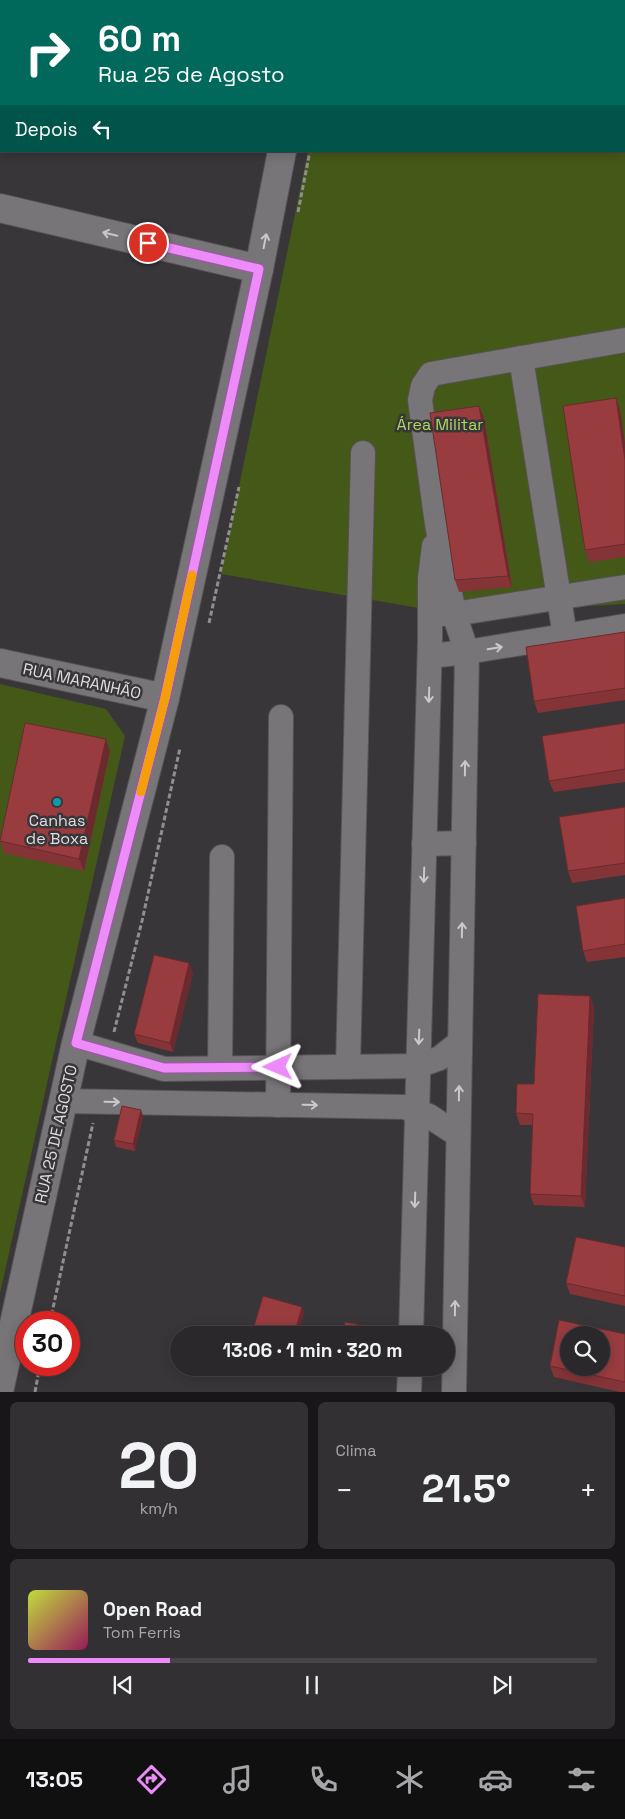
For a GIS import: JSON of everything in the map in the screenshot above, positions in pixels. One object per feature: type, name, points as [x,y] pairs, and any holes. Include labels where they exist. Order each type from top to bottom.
[{"type":"street","name":"RUA 25 DE AGOSTO","points":[[0,1387],[76,1043],[165,698],[259,269],[282,152]]},
{"type":"street","points":[[0,208],[259,269]]},
{"type":"street","points":[[451,1326],[458,1135],[467,652],[454,614],[437,524],[420,400],[423,386],[432,374],[625,340]]},
{"type":"street","points":[[521,358],[565,636]]},
{"type":"street","points":[[348,1067],[363,453]]},
{"type":"street","points":[[411,1326],[430,656],[430,578],[437,524]]},
{"type":"street","points":[[430,614],[454,614],[625,587]]},
{"type":"street","points":[[430,656],[467,652],[625,626]]},
{"type":"street","name":"RUA MARANHÃO","points":[[0,663],[165,698]]},
{"type":"street","points":[[278,1104],[281,717]]},
{"type":"street","points":[[424,844],[464,843]]},
{"type":"street","points":[[220,1068],[222,857]]},
{"type":"street","points":[[76,1043],[164,1068],[220,1068],[418,1066],[440,1058],[460,1042]]},
{"type":"street","points":[[64,1101],[404,1107],[429,1116],[458,1135]]},
{"type":"street","points":[[409,1392],[410,1376]]},
{"type":"street","points":[[453,1376],[454,1392]]},
{"type":"path","points":[[52,1311],[98,1102]]},
{"type":"path","points":[[35,1392],[38,1376]]},
{"type":"green space","name":"Área Militar","points":[[308,152],[625,152],[625,604],[454,614],[221,574]]},
{"type":"green space","points":[[0,684],[106,709],[125,736],[0,1293]]},
{"type":"building","points":[[616,398],[625,460],[625,544],[585,550],[563,406]]},
{"type":"building","points":[[479,406],[508,576],[455,580],[430,413]]},
{"type":"building","points":[[625,632],[625,688],[534,701],[526,647]]},
{"type":"building","name":"Canhas de Boxa","points":[[25,723],[106,739],[79,859],[0,841]]},
{"type":"building","points":[[625,723],[625,769],[549,781],[542,736]]},
{"type":"building","points":[[625,807],[625,863],[568,871],[559,817]]},
{"type":"building","points":[[625,898],[625,944],[583,951],[576,906]]},
{"type":"building","points":[[154,955],[189,963],[170,1043],[134,1034]]},
{"type":"building","points":[[538,994],[590,996],[581,1196],[530,1194],[533,1114],[516,1113],[517,1084],[534,1084]]},
{"type":"building","points":[[122,1106],[141,1110],[133,1144],[114,1140]]},
{"type":"building","points":[[576,1237],[625,1247],[625,1296],[566,1283]]},
{"type":"building","points":[[263,1296],[302,1307],[297,1326],[254,1326]]},
{"type":"building","points":[[559,1320],[587,1326],[560,1326],[560,1368],[550,1366]]},
{"type":"building","points":[[345,1322],[361,1325],[361,1326],[344,1326]]},
{"type":"building","points":[[610,1331],[625,1334],[625,1382],[597,1376],[610,1376]]},
{"type":"slow traffic","points":[[141,792],[165,698],[192,575]]},
{"type":"place","name":"Canhas de Boxa","points":[[57,802]]},
{"type":"route","points":[[148,243],[259,269],[165,698],[76,1043],[164,1068],[278,1067]]}]
